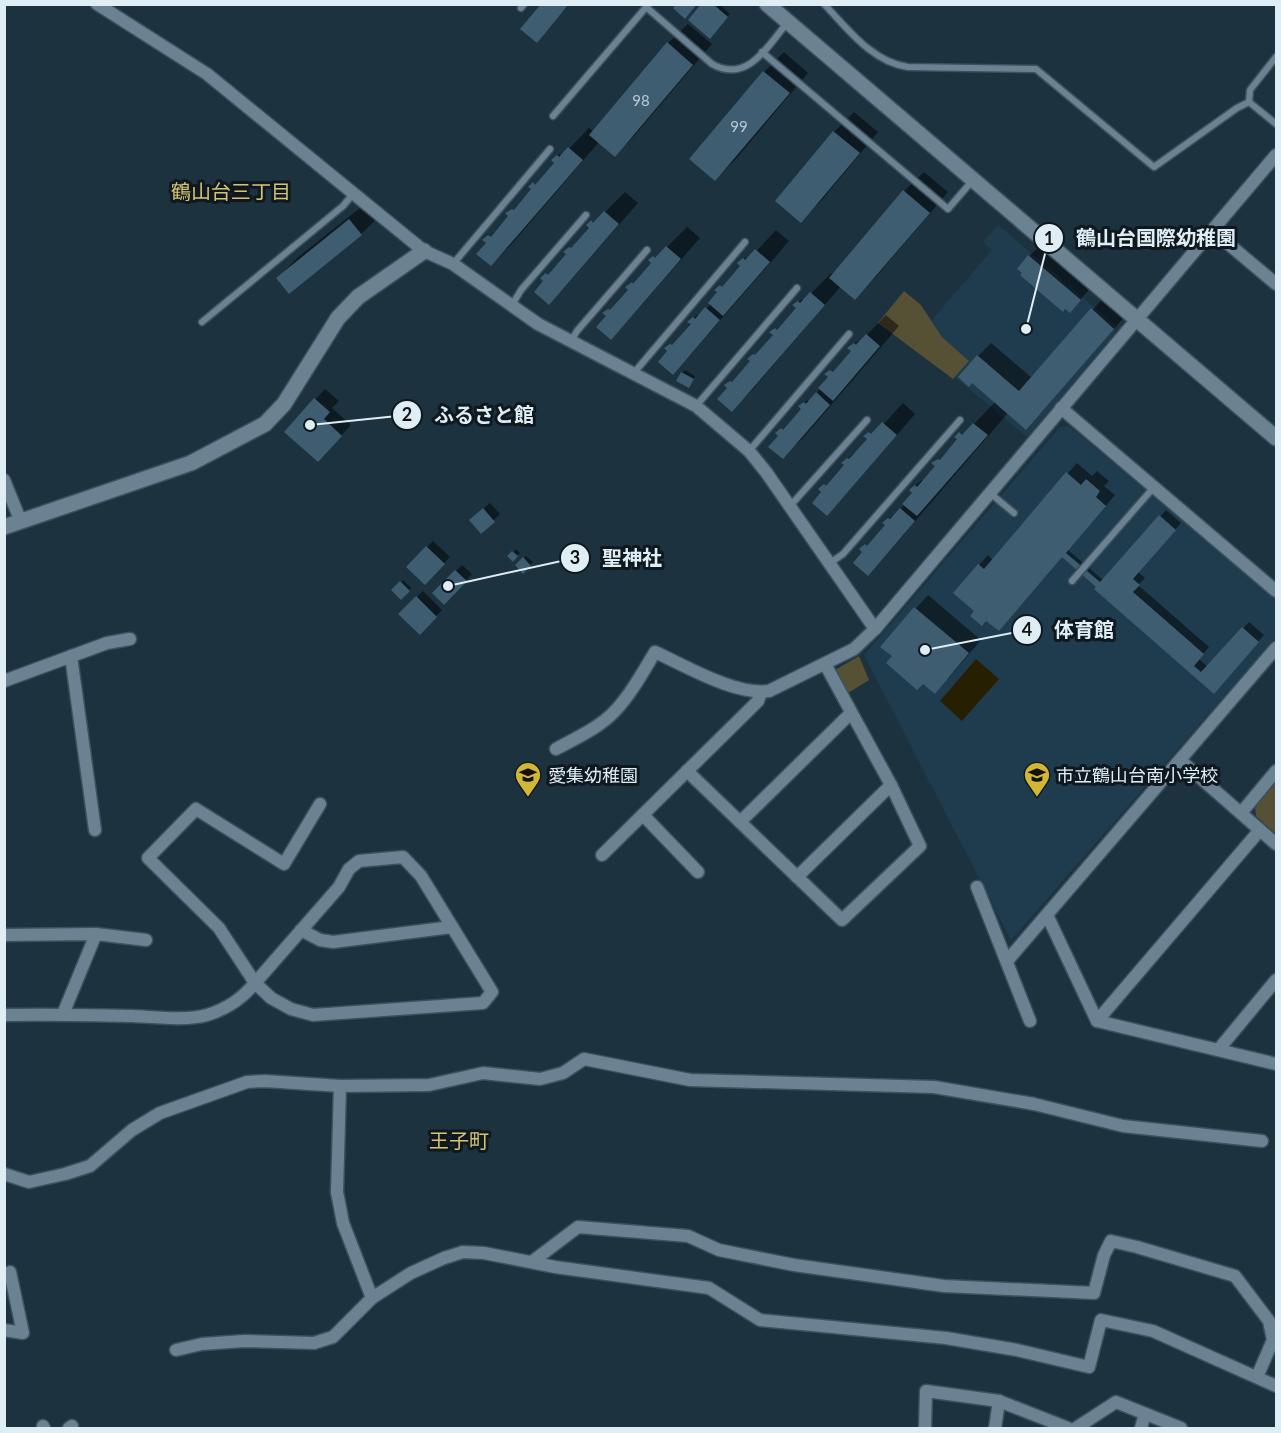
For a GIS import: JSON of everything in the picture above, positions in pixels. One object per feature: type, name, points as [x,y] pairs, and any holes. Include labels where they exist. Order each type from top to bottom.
[{"type":"street","points":[[97,4],[207,74],[424,251],[453,264],[538,324],[696,406],[749,452],[791,506],[875,629]]},
{"type":"street","points":[[767,4],[1276,438]]},
{"type":"street","points":[[555,749],[594,728],[615,712],[633,689],[655,652],[743,690],[761,692],[769,691],[854,649],[875,629],[1276,155]]},
{"type":"street","points":[[1213,231],[1276,284]]},
{"type":"street","points":[[4,527],[191,463],[265,424],[284,404],[338,318],[358,297],[424,251]]},
{"type":"street","points":[[1061,408],[1276,591]]},
{"type":"street","points":[[4,480],[21,522]]},
{"type":"street","points":[[4,681],[107,643],[130,639]]},
{"type":"street","points":[[1007,961],[1276,648]]},
{"type":"street","points":[[71,656],[95,830]]},
{"type":"street","points":[[687,771],[842,920],[920,846],[891,785],[825,664]]},
{"type":"street","points":[[602,855],[758,701],[761,692]]},
{"type":"street","points":[[740,822],[851,713]]},
{"type":"street","points":[[1180,760],[1276,844]]},
{"type":"street","points":[[1241,813],[1276,771]]},
{"type":"street","points":[[797,877],[891,785]]},
{"type":"street","points":[[4,1015],[205,1016],[233,1004],[246,994],[255,982],[339,887],[349,869],[359,861],[403,857],[421,876],[492,992],[483,1003],[313,1015],[291,1008],[271,998],[255,982],[219,928],[148,858],[196,809],[284,864],[320,804]]},
{"type":"street","points":[[643,814],[698,872]]},
{"type":"street","points":[[1097,1021],[1260,830]]},
{"type":"street","points":[[977,887],[1030,1021]]},
{"type":"street","points":[[1047,915],[1097,1021]]},
{"type":"street","points":[[301,930],[320,940],[333,942],[452,927]]},
{"type":"street","points":[[63,1014],[96,934]]},
{"type":"street","points":[[4,935],[96,934],[146,940]]},
{"type":"street","points":[[1219,1049],[1276,980]]},
{"type":"street","points":[[1097,1021],[1276,1064]]},
{"type":"street","points":[[4,1174],[29,1182],[90,1166],[132,1130],[160,1113],[247,1082],[340,1086],[429,1085],[483,1073],[540,1079],[563,1073],[584,1059],[690,1080],[934,1087],[1034,1104],[1123,1126],[1262,1141]]},
{"type":"street","points":[[340,1086],[337,1192],[343,1223],[372,1298]]},
{"type":"street","points":[[533,1261],[578,1227],[688,1236],[719,1250],[794,1265],[944,1286],[1094,1293],[1104,1255],[1111,1241],[1235,1276],[1269,1322],[1274,1340],[1257,1377]]},
{"type":"street","points":[[176,1350],[202,1344],[244,1341],[315,1343],[333,1337],[372,1298],[411,1272],[463,1252],[484,1253],[555,1267],[709,1288],[760,1320],[946,1338],[1017,1350],[1089,1367],[1101,1320],[1153,1331],[1276,1386]]},
{"type":"street","points":[[4,1330],[23,1333],[10,1272]]},
{"type":"street","points":[[925,1428],[926,1391],[999,1401],[1068,1428]]},
{"type":"street","points":[[995,1428],[999,1401]]},
{"type":"street","points":[[1076,1428],[1116,1402],[1180,1428]]},
{"type":"street","points":[[1141,1428],[1145,1414]]},
{"type":"lane","points":[[824,4],[867,48],[894,65],[1036,69],[1154,167],[1237,108],[1249,102]]},
{"type":"lane","points":[[553,116],[647,6],[720,69],[729,70],[747,66],[788,22]]},
{"type":"lane","points":[[762,52],[948,209],[973,180]]},
{"type":"lane","points":[[1249,102],[1250,90],[1276,57]]},
{"type":"lane","points":[[1249,102],[1276,124]]},
{"type":"lane","points":[[453,264],[550,149]]},
{"type":"lane","points":[[202,321],[343,206],[353,194]]},
{"type":"lane","points":[[511,305],[521,290],[586,215]]},
{"type":"lane","points":[[633,374],[745,242]]},
{"type":"lane","points":[[571,342],[577,331],[647,250]]},
{"type":"lane","points":[[696,406],[796,288]]},
{"type":"lane","points":[[749,452],[849,334]]},
{"type":"lane","points":[[791,506],[867,420]]},
{"type":"lane","points":[[830,563],[843,554],[960,420]]},
{"type":"lane","points":[[1072,581],[1154,487]]},
{"type":"lane","points":[[990,493],[1014,513]]},
{"type":"shaded area","points":[[998,225],[1115,325],[1114,334],[1027,437],[955,377],[969,361],[942,337],[932,320],[992,250],[983,242]]},
{"type":"shaded area","points":[[904,291],[921,305],[942,337],[969,361],[953,379],[878,323]]},
{"type":"shaded area","name":"市立鶴山台南小学校","points":[[1069,426],[1276,599],[1276,637],[1011,940],[864,655],[1060,427]]},
{"type":"shaded area","points":[[859,656],[869,680],[848,693],[835,670]]},
{"type":"shaded area","points":[[976,659],[999,679],[962,721],[940,701]]},
{"type":"shaded area","points":[[1276,782],[1276,834],[1256,816],[1255,807]]},
{"type":"building","points":[[541,4],[569,4],[537,43],[520,29]]},
{"type":"building","points":[[676,4],[697,4],[685,19],[673,8]]},
{"type":"building","points":[[701,4],[713,4],[728,17],[710,39],[688,20]]},
{"type":"building","points":[[667,42],[693,65],[615,157],[589,135]]},
{"type":"building","points":[[763,71],[790,93],[715,181],[689,159]]},
{"type":"building","points":[[833,131],[860,153],[801,223],[775,201]]},
{"type":"building","points":[[568,147],[583,160],[491,266],[476,254],[486,243],[482,240],[488,235],[491,237],[508,216],[505,213],[514,210],[531,189],[528,187],[533,182],[535,185],[554,163],[551,160],[557,155],[559,157]]},
{"type":"building","points":[[903,190],[930,213],[855,300],[829,278]]},
{"type":"building","points":[[604,211],[619,224],[549,305],[534,292],[543,281],[540,278],[546,273],[548,275],[566,254],[563,252],[571,248],[589,228],[586,225],[591,220],[593,223]]},
{"type":"building","points":[[349,219],[362,235],[289,294],[276,278]]},
{"type":"building","points":[[666,246],[681,259],[611,340],[596,327],[606,316],[602,313],[610,310],[628,290],[625,287],[632,282],[633,284],[651,263],[648,260],[653,256],[655,258]]},
{"type":"building","points":[[755,249],[770,262],[723,316],[708,303],[717,292],[714,290],[720,285],[722,287],[740,266],[737,263],[743,258],[745,260]]},
{"type":"building","points":[[1028,255],[1081,300],[1070,313],[1065,309],[1063,312],[1020,275],[1022,273],[1017,269]]},
{"type":"building","points":[[810,292],[825,305],[732,412],[717,399],[727,388],[724,385],[732,382],[750,361],[747,359],[755,355],[773,335],[769,332],[775,328],[777,330],[796,308],[792,305],[798,301],[800,303]]},
{"type":"building","points":[[705,307],[720,320],[673,375],[658,362],[667,351],[664,348],[672,345],[691,324],[687,322],[693,317],[695,319]]},
{"type":"building","points":[[1091,308],[1114,329],[1026,430],[972,383],[969,387],[958,377],[977,355],[1019,391]]},
{"type":"building","points":[[866,334],[880,346],[833,401],[818,388],[828,377],[824,374],[830,370],[833,372],[851,351],[847,348],[854,343],[856,345]]},
{"type":"building","points":[[681,372],[694,379],[689,388],[676,381]]},
{"type":"building","points":[[816,392],[830,405],[783,459],[768,447],[778,436],[775,433],[781,428],[783,430],[801,409],[798,406],[804,402],[806,404]]},
{"type":"building","points":[[314,398],[330,412],[324,419],[342,436],[318,462],[284,432]]},
{"type":"building","points":[[882,422],[897,435],[827,516],[812,503],[821,492],[818,489],[824,484],[826,486],[844,465],[841,463],[849,459],[867,439],[863,436],[869,432],[871,434]]},
{"type":"building","points":[[973,423],[988,435],[917,516],[902,504],[912,493],[909,490],[915,485],[917,487],[935,466],[931,463],[940,460],[957,439],[954,437],[959,432],[962,435]]},
{"type":"building","points":[[1066,472],[1081,485],[1086,479],[1100,491],[1096,497],[1106,506],[1066,553],[1100,582],[1159,515],[1176,530],[1133,579],[1140,585],[1133,592],[1204,654],[1194,666],[1201,672],[1242,627],[1259,642],[1214,694],[1094,589],[1096,587],[1062,557],[999,631],[986,621],[982,626],[970,616],[974,611],[953,593],[978,564],[984,569]]},
{"type":"building","points":[[483,508],[495,522],[481,534],[469,520]]},
{"type":"building","points":[[900,508],[915,521],[868,576],[853,563],[862,552],[859,549],[865,544],[867,546],[885,525],[882,523],[890,519]]},
{"type":"building","points":[[426,546],[445,564],[425,585],[406,567]]},
{"type":"building","points":[[512,551],[518,556],[513,562],[507,556]]},
{"type":"building","points":[[523,557],[531,566],[523,574],[515,565]]},
{"type":"building","points":[[455,570],[467,581],[444,605],[432,593]]},
{"type":"building","points":[[400,581],[410,591],[401,600],[391,590]]},
{"type":"building","points":[[416,596],[437,617],[420,635],[398,614]]},
{"type":"building","points":[[914,607],[969,653],[935,694],[923,684],[917,690],[886,663],[892,656],[880,647]]},
{"type":"place","name":"鶴山台国際幼稚園","points":[[1026,329]]},
{"type":"place","name":"ふるさと館","points":[[310,425]]},
{"type":"place","name":"聖神社","points":[[448,586]]},
{"type":"place","name":"体育館","points":[[925,650]]},
{"type":"place","name":"愛集幼稚園","points":[[528,798]]},
{"type":"place","name":"市立鶴山台南小学校","points":[[1037,798]]},
{"type":"district","name":"鶴山台三丁目","points":[[231,191]]},
{"type":"district","name":"王子町","points":[[459,1140]]}]
